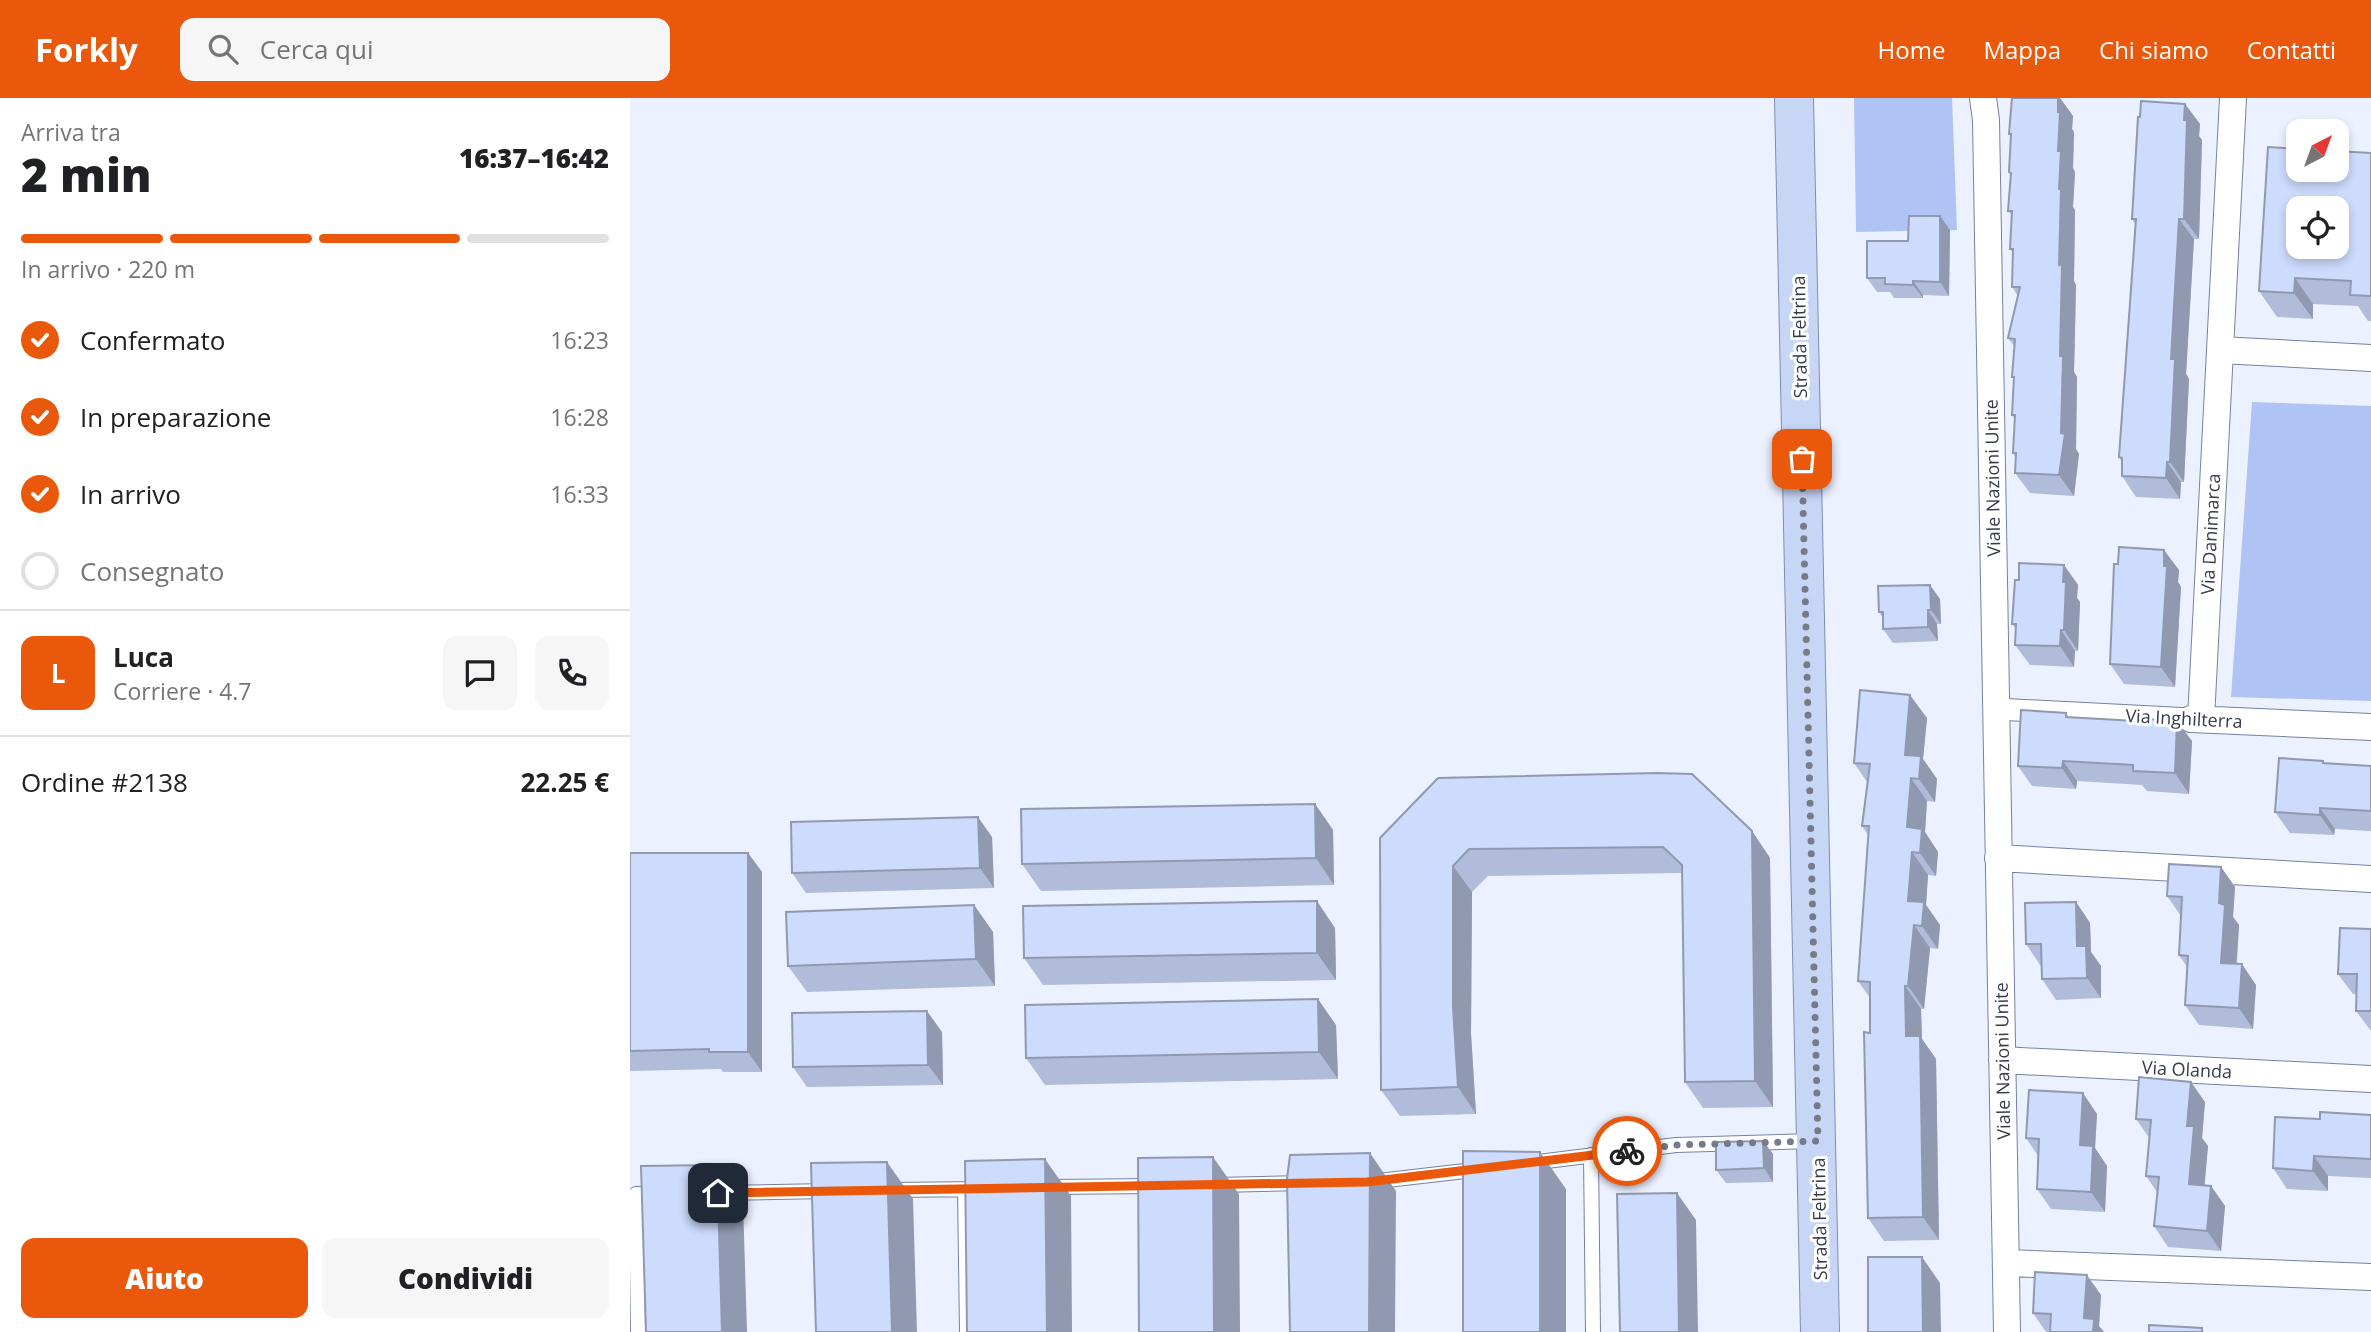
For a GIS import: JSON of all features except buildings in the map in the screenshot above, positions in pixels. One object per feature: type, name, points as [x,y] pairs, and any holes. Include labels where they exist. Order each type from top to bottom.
[{"type":"main road","name":"Strada Feltrina","points":[[1794,98],[1820,1332]]},
{"type":"street","name":"Viale Nazioni Unite","points":[[1983,98],[1986,134],[2007,1332]]},
{"type":"street","name":"Via Danimarca","points":[[2196,719],[2233,98]]},
{"type":"street","points":[[2220,350],[2371,358]]},
{"type":"street","name":"Via Inghilterra","points":[[1996,709],[2371,727]]},
{"type":"street","points":[[1998,858],[2371,879]]},
{"type":"street","name":"Via Olanda","points":[[2002,1060],[2371,1079]]},
{"type":"street","points":[[2006,1263],[2371,1277]]},
{"type":"lane","points":[[1354,1182],[1676,1145],[1818,1141]]},
{"type":"lane","points":[[1591,1155],[1593,1332]]},
{"type":"lane","points":[[1195,1185],[1291,1190],[1316,1183]]},
{"type":"lane","points":[[1032,1188],[1168,1185]]},
{"type":"lane","points":[[869,1191],[992,1188]]},
{"type":"lane","points":[[965,1189],[967,1332]]},
{"type":"lane","points":[[704,1193],[841,1191]]},
{"type":"lane","points":[[638,1332],[636,1194],[677,1194]]},
{"type":"shaded area","points":[[1854,98],[1952,98],[1957,230],[1856,232]]},
{"type":"shaded area","points":[[2252,402],[2371,406],[2371,701],[2231,697]]},
{"type":"way so far","points":[[1627,1151],[1676,1145],[1818,1141],[1802,459]]},
{"type":"route","points":[[718,1193],[1367,1182],[1627,1151]]}]
